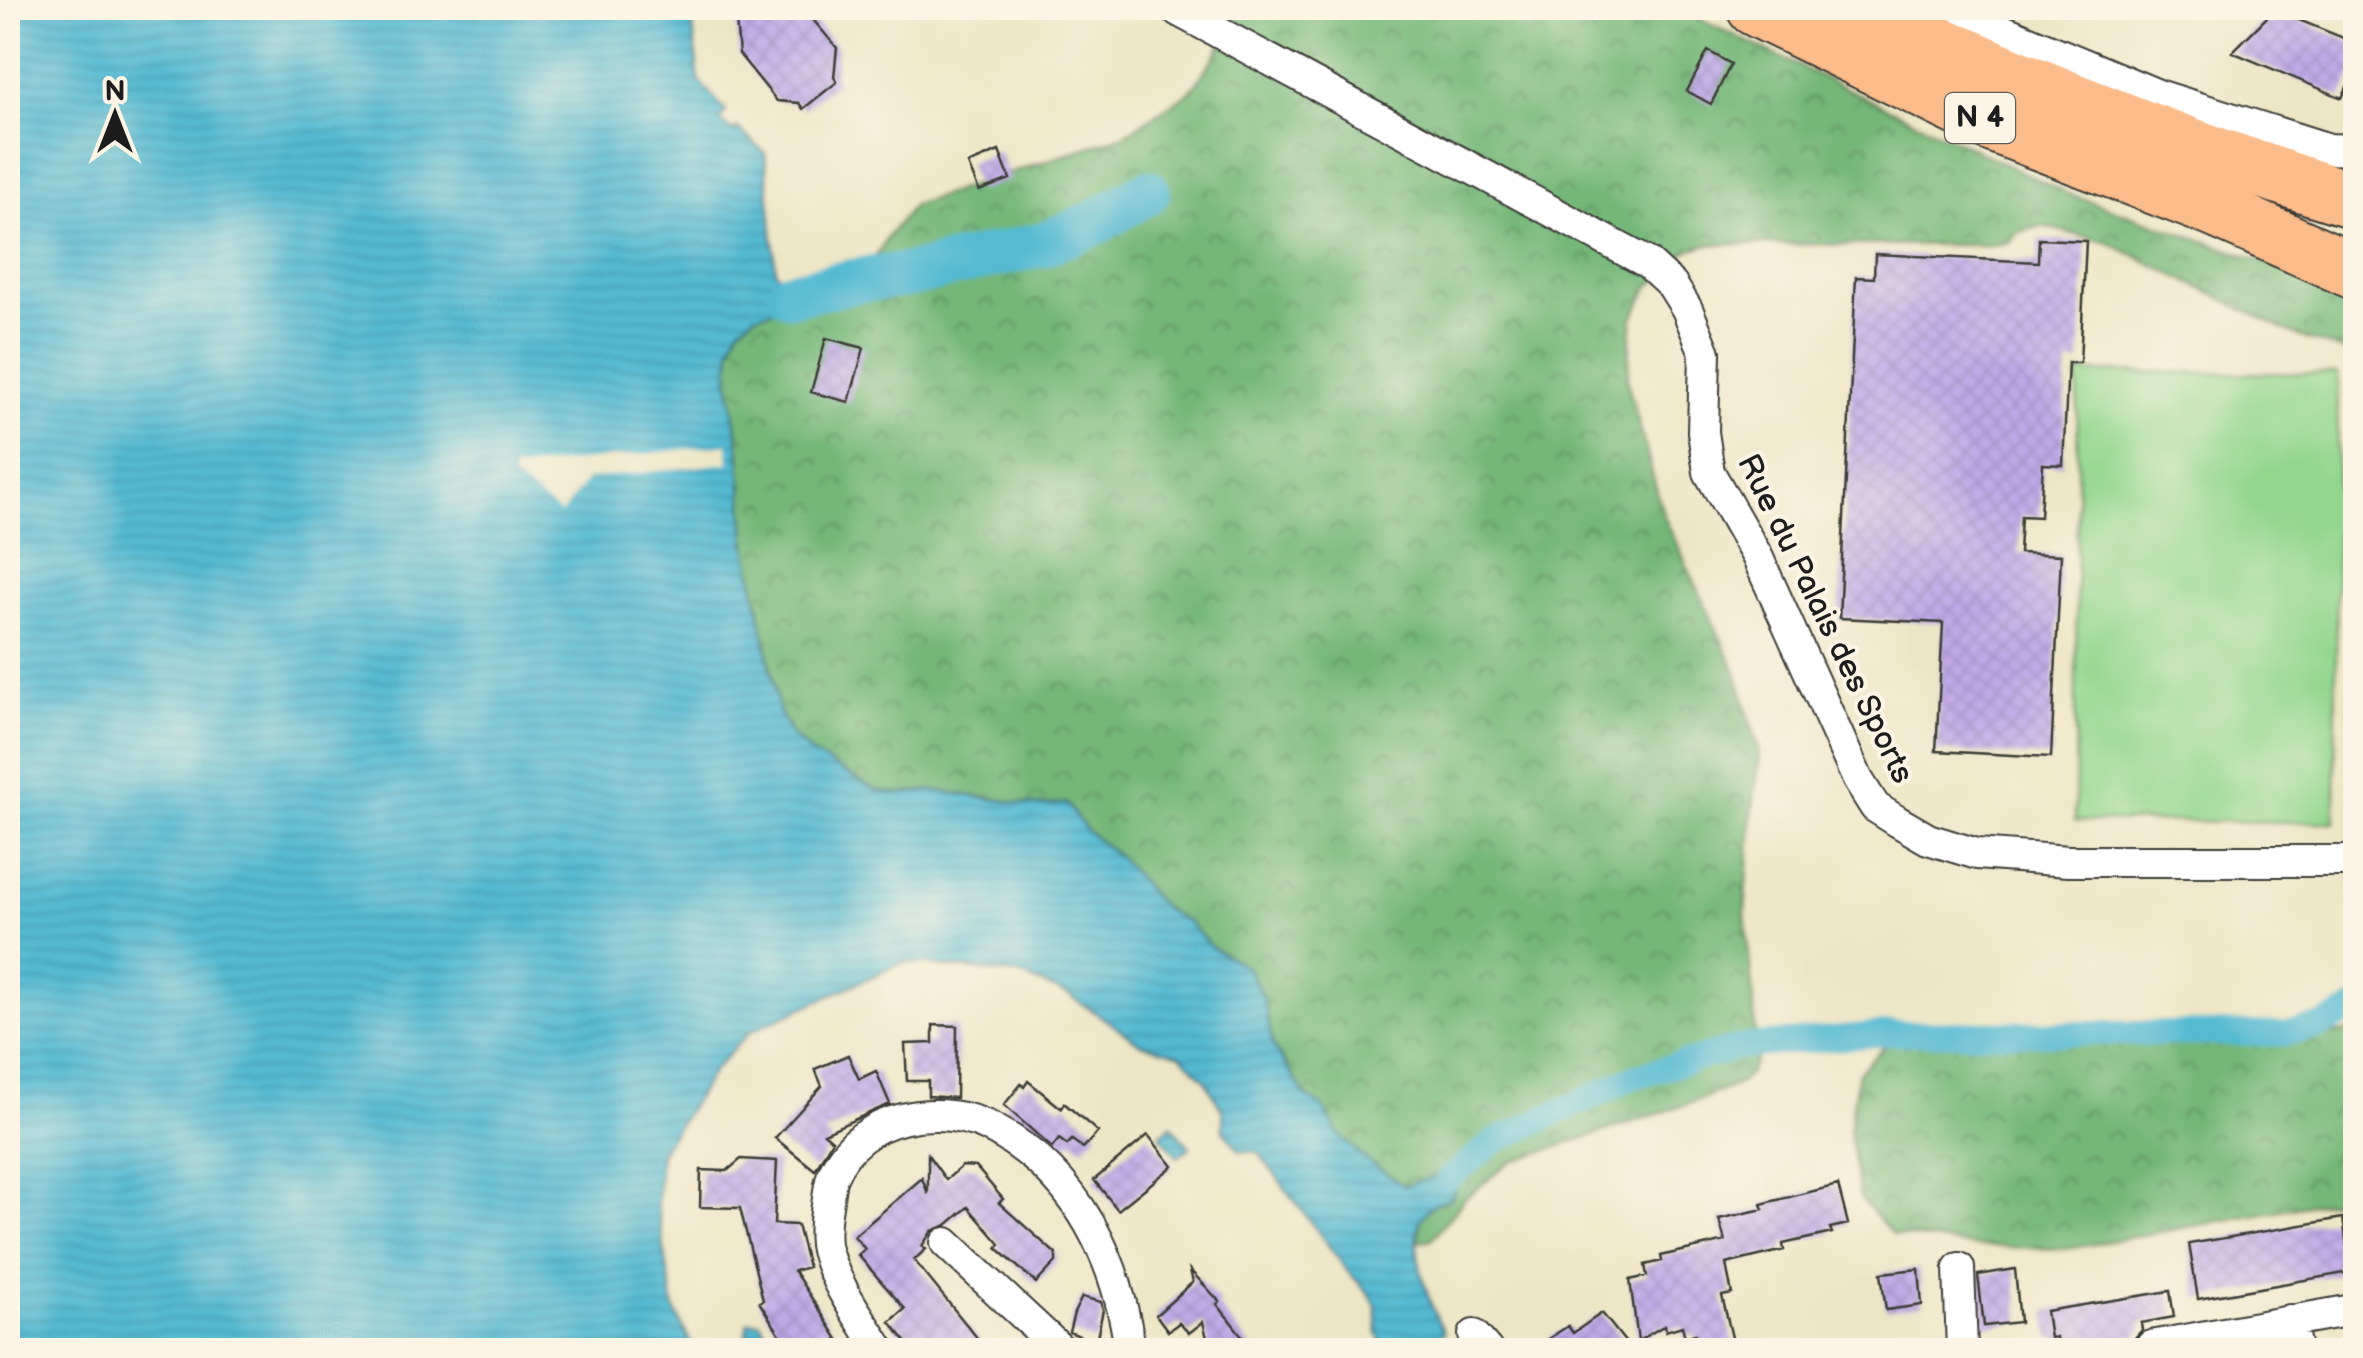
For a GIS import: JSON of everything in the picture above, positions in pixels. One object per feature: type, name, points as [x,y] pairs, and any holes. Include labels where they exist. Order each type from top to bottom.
[{"type":"highway","name":"N 4","points":[[1755,8],[1992,124],[2214,209],[2356,254]]},
{"type":"highway","name":"N 4","points":[[1862,8],[2002,72],[2132,125],[2356,201]]},
{"type":"highway","points":[[2002,72],[2356,180]]},
{"type":"highway","points":[[2214,209],[2356,272]]},
{"type":"street","name":"Rue du Palais des Sports","points":[[1173,8],[1648,263],[1672,285],[1687,308],[1705,353],[1703,432],[1709,472],[1757,556],[1858,780],[1875,807],[1928,838],[1978,854],[2068,861],[2356,861]]},
{"type":"street","points":[[1950,8],[2158,95],[2330,149],[2356,150]]},
{"type":"street","points":[[880,1350],[840,1286],[825,1247],[832,1177],[847,1150],[874,1129],[907,1116],[949,1116],[995,1129],[1044,1166],[1079,1206],[1111,1264],[1130,1350]]},
{"type":"street","points":[[946,1244],[1062,1350]]},
{"type":"street","points":[[1959,1268],[1962,1350]]},
{"type":"street","points":[[2151,1346],[2347,1311]]},
{"type":"street","points":[[2290,1320],[2296,1350]]},
{"type":"green space","points":[[1241,8],[1677,8],[2066,193],[2356,294],[2355,355],[2293,334],[2109,243],[2042,226],[2018,232],[2009,242],[1993,245],[1708,244],[1688,250],[1649,287],[1633,318],[1627,380],[1663,514],[1735,669],[1760,754],[1745,914],[1756,1060],[1739,1084],[1510,1162],[1465,1198],[1431,1240],[1418,1241],[1420,1218],[1433,1204],[1440,1176],[1405,1186],[1341,1137],[1323,1108],[1306,1096],[1273,1046],[1264,1000],[1247,967],[1211,947],[1189,923],[1164,909],[1120,858],[1088,832],[1066,803],[1040,806],[932,790],[898,794],[876,790],[811,753],[792,735],[779,711],[746,541],[729,376],[731,347],[739,328],[755,315],[788,305],[845,297],[858,286],[888,236],[913,205],[1122,136],[1190,92],[1216,55]]},
{"type":"green space","points":[[2078,372],[2338,374],[2335,822],[2075,821]]},
{"type":"green space","points":[[2355,1030],[2355,1200],[2324,1202],[2067,1249],[1974,1246],[1892,1234],[1860,1198],[1849,1132],[1858,1073],[1888,1043],[1923,1035],[2305,1040]]},
{"type":"water","points":[[8,8],[691,8],[699,81],[726,111],[720,119],[733,132],[737,128],[765,153],[776,272],[792,283],[788,305],[755,315],[739,328],[731,347],[729,376],[746,541],[779,711],[791,735],[811,753],[876,790],[898,794],[932,790],[1040,806],[1066,803],[1088,832],[1120,858],[1164,909],[1189,923],[1211,947],[1247,967],[1264,1000],[1273,1046],[1306,1096],[1323,1107],[1341,1137],[1405,1186],[1440,1175],[1455,1186],[1452,1198],[1424,1214],[1417,1240],[1427,1291],[1444,1332],[1439,1339],[1418,1350],[1384,1347],[1369,1293],[1349,1273],[1258,1152],[1240,1151],[1223,1130],[1223,1111],[1205,1080],[1181,1055],[1140,1043],[1069,995],[1020,975],[904,962],[751,1031],[714,1070],[660,1153],[657,1205],[674,1308],[694,1350],[8,1350]]},
{"type":"water","points":[[1171,1125],[1190,1147],[1178,1157],[1160,1135]]},
{"type":"water","points":[[748,1322],[760,1322],[774,1348],[762,1350],[746,1335]]},
{"type":"pier","points":[[728,444],[729,463],[587,479],[561,514],[513,478],[513,469]]},
{"type":"building","points":[[735,8],[803,8],[837,48],[837,82],[803,109],[799,103],[777,101],[739,54]]},
{"type":"building","points":[[2274,10],[2356,43],[2356,67],[2342,98],[2232,52]]},
{"type":"building","points":[[1708,51],[1731,64],[1711,104],[1687,91]]},
{"type":"building","points":[[999,151],[1010,179],[979,191],[968,164]]},
{"type":"building","points":[[2039,239],[2086,241],[2080,363],[2068,363],[2063,465],[2043,464],[2040,517],[2021,516],[2019,553],[2061,555],[2051,757],[1936,751],[1943,623],[1839,618],[1856,277],[1874,278],[1875,254],[2038,262]]},
{"type":"building","points":[[826,338],[864,348],[849,402],[811,392]]},
{"type":"building","points":[[933,1025],[957,1026],[956,1098],[928,1096],[928,1081],[907,1081],[905,1044],[933,1043]]},
{"type":"building","points":[[848,1055],[859,1079],[876,1071],[890,1104],[824,1133],[832,1140],[815,1170],[775,1138],[822,1086],[815,1069]]},
{"type":"building","points":[[1028,1081],[1061,1108],[1064,1103],[1098,1132],[1083,1148],[1072,1140],[1067,1145],[1059,1139],[1052,1148],[1004,1105]]},
{"type":"building","points":[[1148,1135],[1173,1166],[1118,1210],[1094,1180]]},
{"type":"building","points":[[928,1155],[946,1180],[962,1166],[976,1167],[1003,1199],[999,1203],[1056,1254],[1056,1262],[1036,1283],[997,1248],[1000,1244],[968,1207],[947,1225],[932,1231],[922,1246],[926,1249],[914,1260],[987,1350],[913,1350],[890,1322],[905,1309],[858,1255],[865,1249],[854,1236],[922,1178],[928,1194]]},
{"type":"building","points":[[741,1159],[777,1161],[774,1224],[797,1225],[808,1267],[794,1271],[845,1350],[790,1350],[759,1302],[763,1300],[740,1208],[700,1207],[701,1170],[727,1171]]},
{"type":"building","points":[[1838,1185],[1848,1224],[1830,1228],[1832,1233],[1783,1244],[1784,1250],[1726,1264],[1732,1294],[1722,1296],[1735,1350],[1698,1350],[1695,1334],[1685,1337],[1682,1326],[1666,1331],[1665,1325],[1638,1341],[1630,1280],[1647,1276],[1645,1265],[1662,1261],[1661,1256],[1725,1241],[1719,1219]]},
{"type":"building","points":[[2343,1218],[2348,1253],[2356,1252],[2356,1271],[2198,1299],[2189,1244]]},
{"type":"building","points":[[1919,1269],[1922,1305],[1886,1310],[1881,1273]]},
{"type":"building","points":[[2015,1269],[2020,1322],[1984,1326],[1978,1275]]},
{"type":"building","points":[[1190,1270],[1220,1302],[1217,1304],[1253,1350],[1210,1350],[1203,1322],[1189,1333],[1179,1323],[1168,1331],[1156,1315],[1193,1282]]},
{"type":"building","points":[[2170,1291],[2174,1317],[2141,1323],[2133,1350],[2057,1350],[2056,1337],[2050,1338],[2046,1311]]},
{"type":"building","points":[[1082,1297],[1101,1302],[1096,1342],[1069,1332]]},
{"type":"building","points":[[1602,1313],[1626,1343],[1621,1345],[1626,1350],[1531,1350],[1568,1326],[1573,1333]]},
{"type":"waterway","points":[[790,294],[910,275],[1044,244],[1095,223],[1148,192]]},
{"type":"waterway","points":[[1448,1179],[1494,1142],[1636,1076],[1740,1047],[1893,1033],[2284,1034],[2321,1026],[2356,1008]]},
{"type":"waterway","points":[[1432,1345],[1436,1350]]}]
